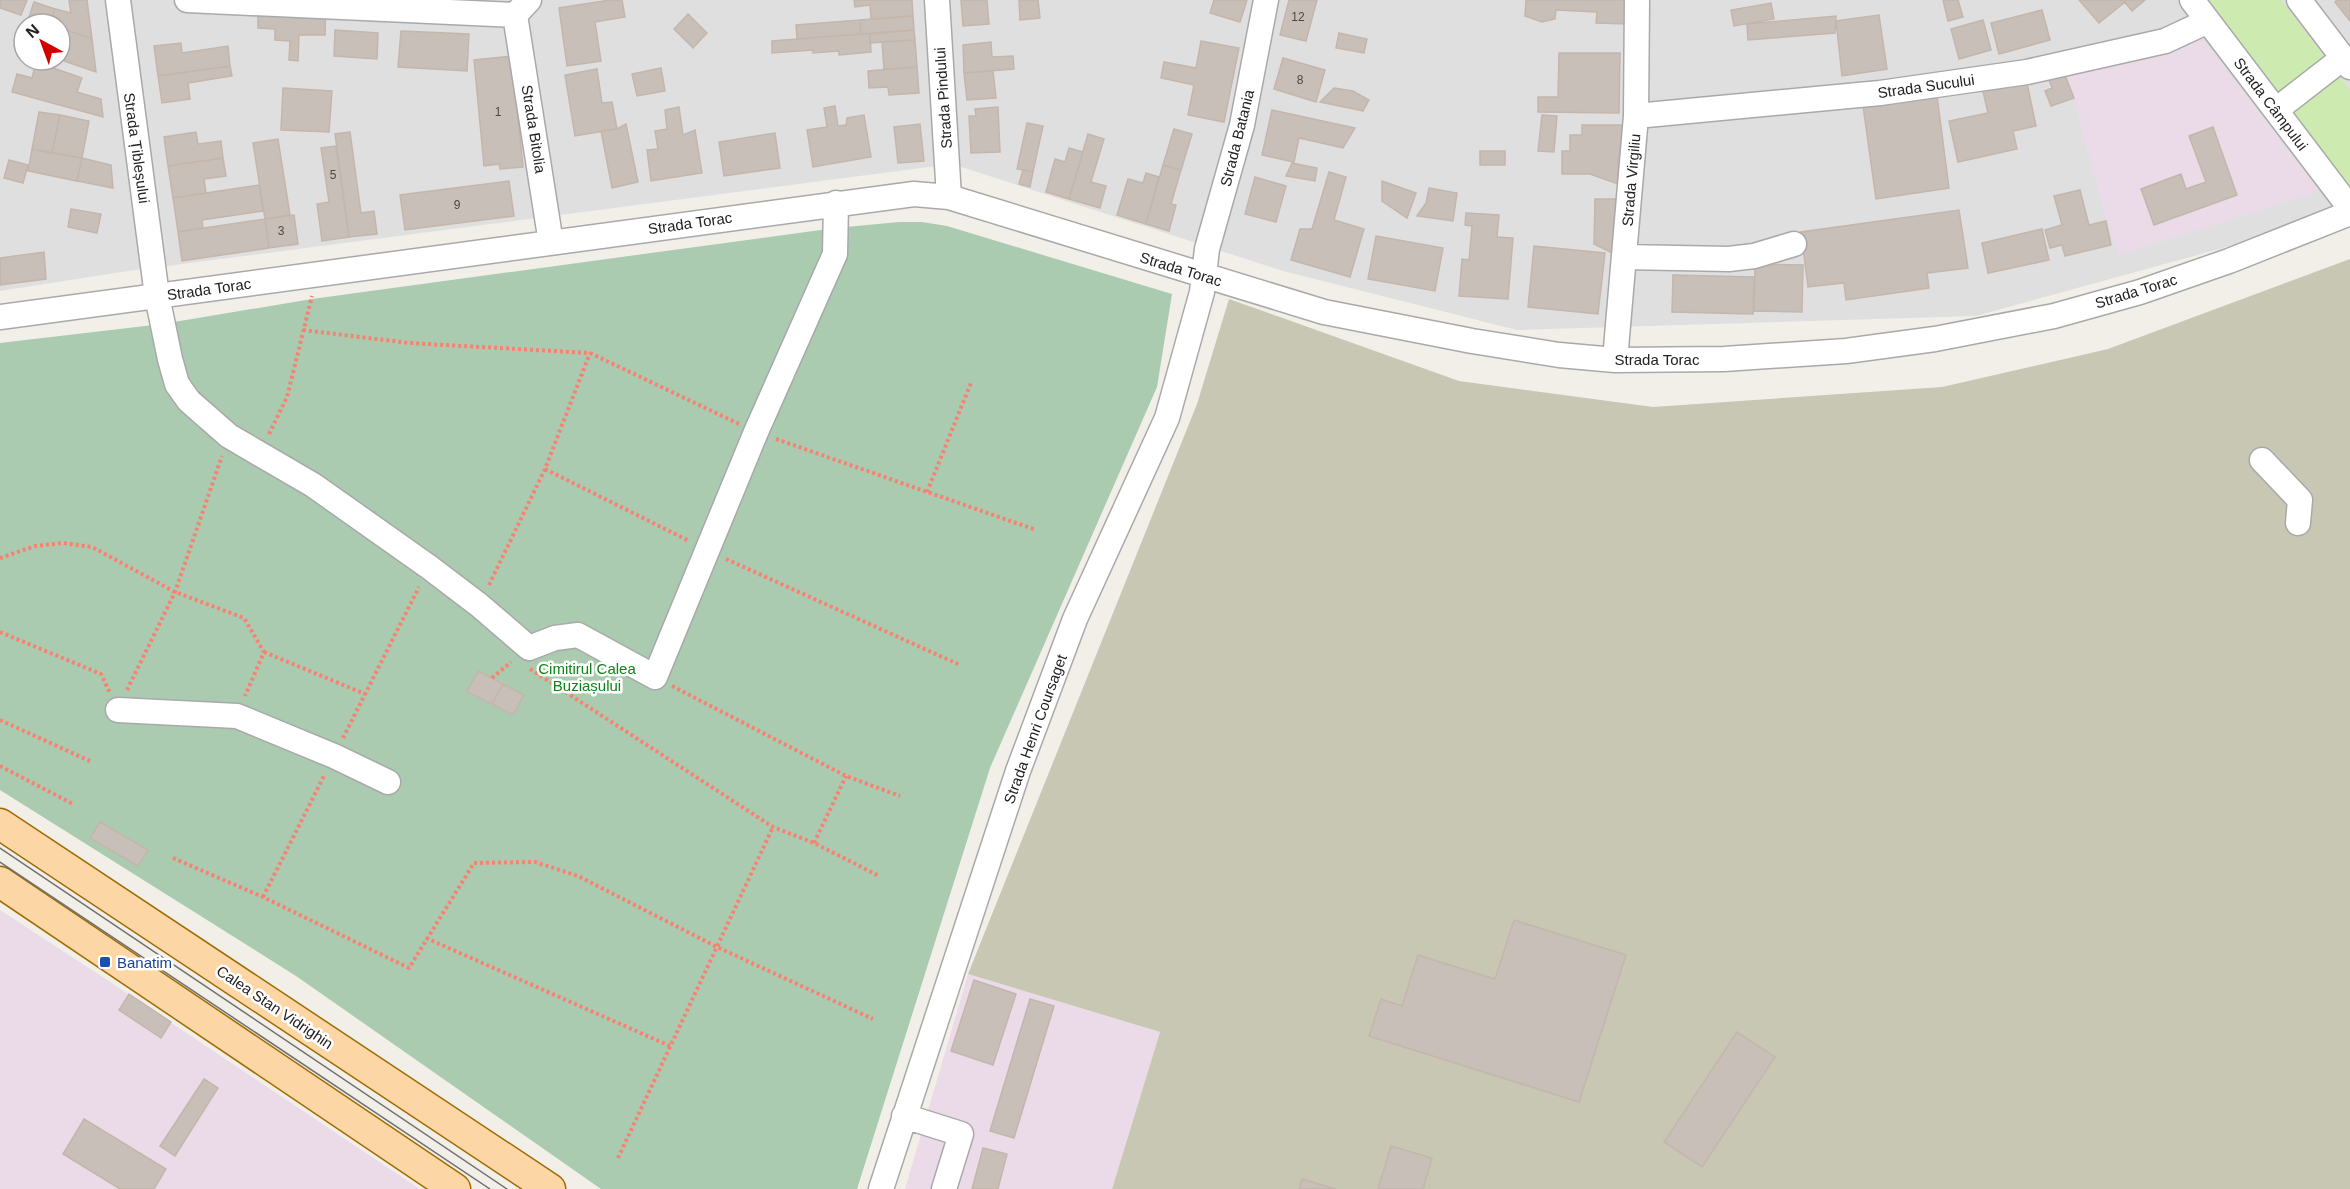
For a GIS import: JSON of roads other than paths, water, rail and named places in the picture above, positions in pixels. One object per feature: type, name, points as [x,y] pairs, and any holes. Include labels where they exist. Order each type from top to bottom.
[{"type":"main road","name":"Calea Stan Vidrighin","points":[[0,824],[550,1189]]},
{"type":"main road","points":[[0,882],[455,1189]]},
{"type":"street","name":"Strada Țibleșului","points":[[118,0],[157,296],[177,384],[189,401],[229,436],[313,485],[429,567],[479,605],[529,648],[555,638],[578,635],[655,677],[756,432],[836,254],[836,203]]},
{"type":"street","points":[[187,0],[522,7]]},
{"type":"street","name":"Strada Pindului","points":[[937,0],[950,197]]},
{"type":"street","name":"Strada Batania","points":[[1203,276],[1207,249],[1242,125],[1266,0]]},
{"type":"street","name":"Strada Virgiliu","points":[[1615,360],[1636,116],[1637,0]]},
{"type":"street","name":"Strada Câmpului","points":[[2192,0],[2350,208]]},
{"type":"street","points":[[2276,110],[2347,63],[2299,0]]},
{"type":"street","name":"Strada Bitolia","points":[[522,7],[551,243]]},
{"type":"street","name":"Strada Sucului","points":[[1636,116],[1880,93],[2027,72],[2165,41],[2208,21]]},
{"type":"street","name":"Strada Torac","points":[[0,316],[914,194],[950,197],[1324,312],[1559,355],[1615,360],[1724,359],[1846,351],[1935,339],[2054,316],[2140,291],[2229,261],[2350,213]]},
{"type":"street","points":[[1624,257],[1729,259],[1754,256],[1794,244]]},
{"type":"street","name":"Strada Henri Coursaget","points":[[881,1189],[1018,771],[1067,640],[1167,418],[1196,315],[1203,276]]},
{"type":"street","points":[[2262,460],[2300,501],[2298,523]]},
{"type":"street","points":[[118,710],[237,716],[334,756],[388,782]]},
{"type":"street","points":[[904,1116],[961,1134],[944,1189]]},
{"type":"tram line","points":[[0,848],[507,1189]]},
{"type":"tram line","points":[[0,862],[490,1189]]},
{"type":"place","name":"Banatim","points":[[105,962]]},
{"type":"park label","name":"Cimitirul Calea Buziașului","points":[[587,676]]}]
